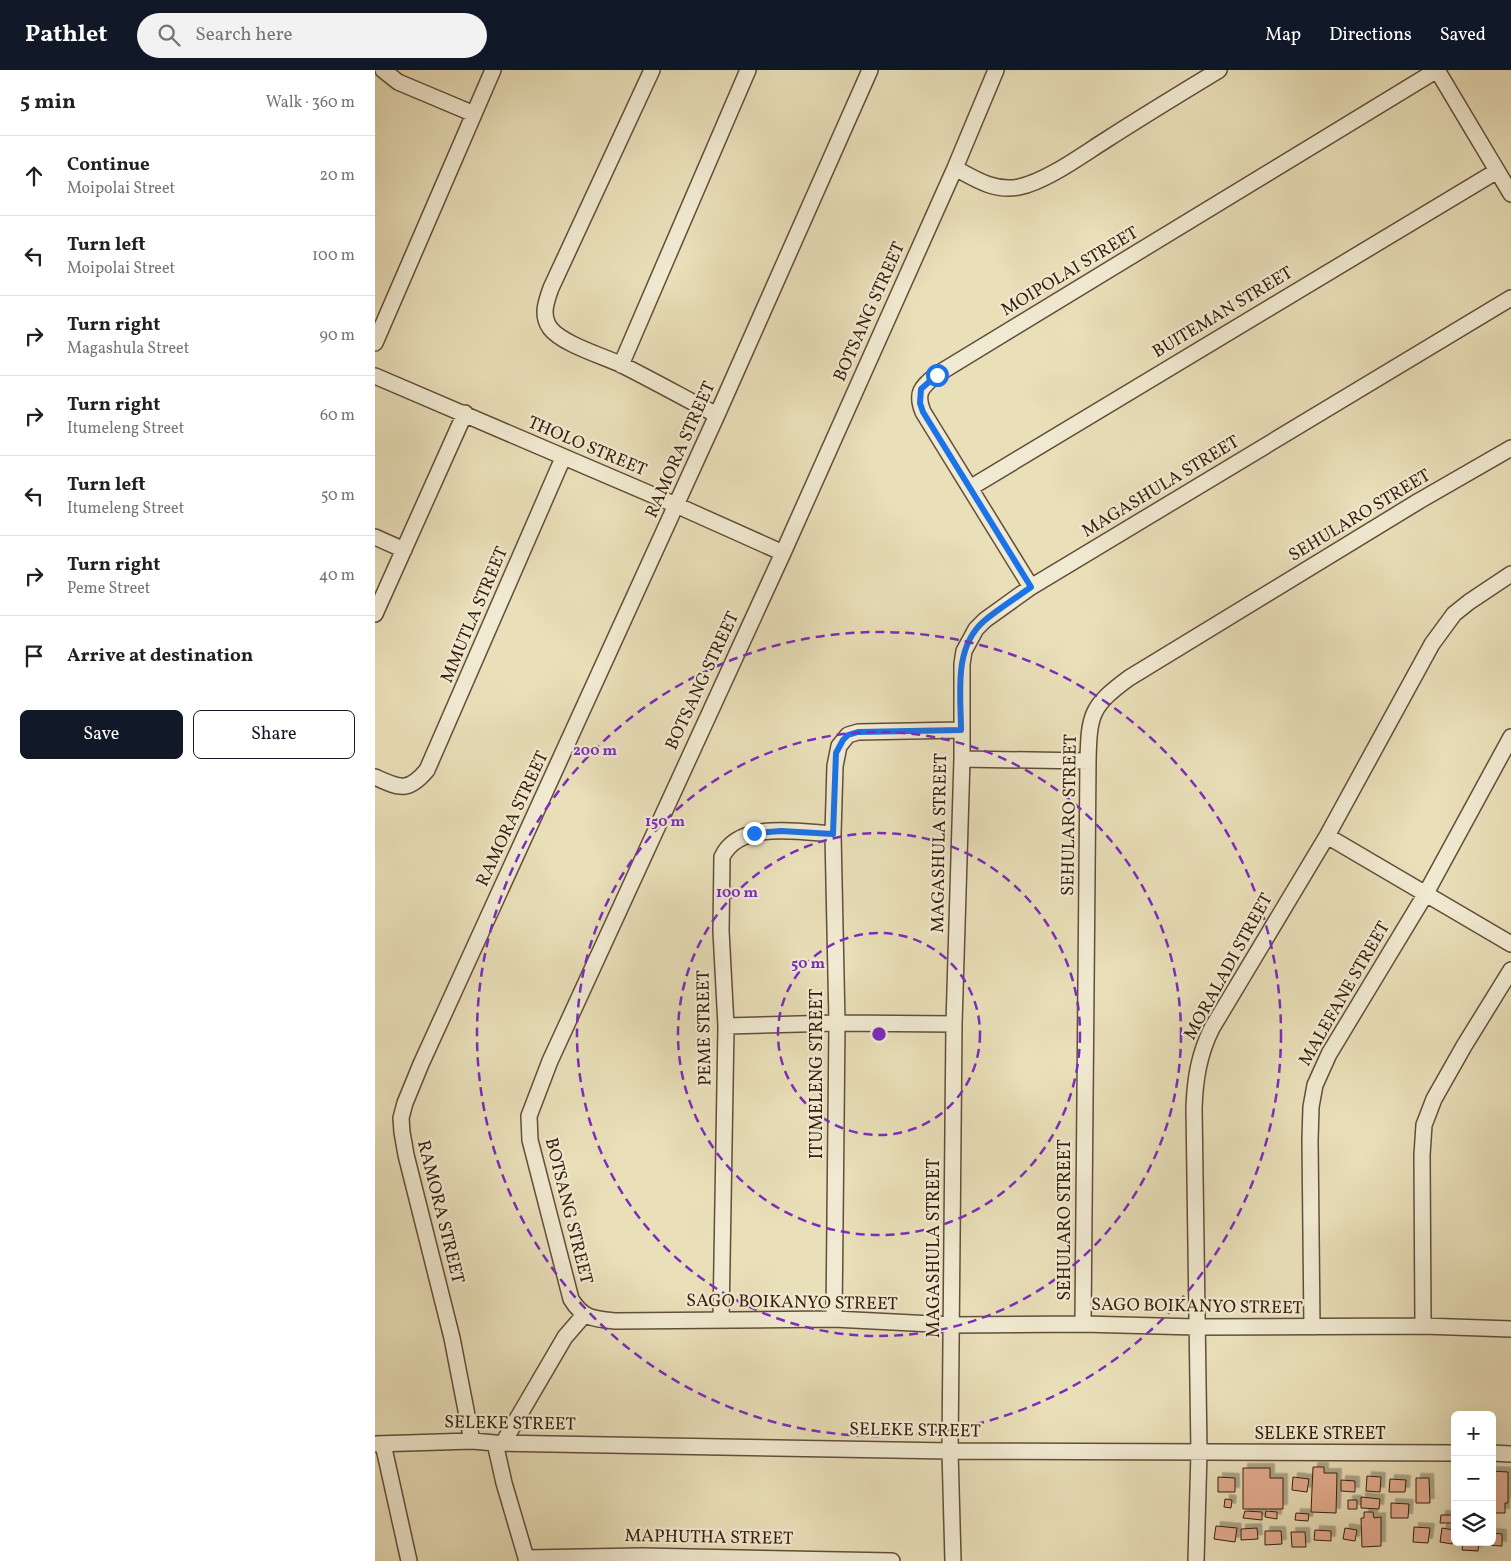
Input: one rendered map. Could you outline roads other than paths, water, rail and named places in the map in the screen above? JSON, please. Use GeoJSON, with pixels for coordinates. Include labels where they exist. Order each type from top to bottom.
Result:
{"type":"FeatureCollection","features":[{"type":"Feature","properties":{"kind":"street"},"geometry":{"type":"LineString","coordinates":[[383,70],[398,82],[474,114]]}},
{"type":"Feature","properties":{"kind":"street"},"geometry":{"type":"LineString","coordinates":[[375,343],[493,70]]}},
{"type":"Feature","properties":{"kind":"street"},"geometry":{"type":"LineString","coordinates":[[652,70],[551,288],[544,312],[549,327],[568,342],[621,365],[717,415]]}},
{"type":"Feature","properties":{"kind":"street"},"geometry":{"type":"LineString","coordinates":[[621,365],[747,70]]}},
{"type":"Feature","properties":{"kind":"street","name":"RAMORA STREET"},"geometry":{"type":"LineString","coordinates":[[472,1441],[452,1338],[406,1155],[401,1118],[405,1103],[421,1064],[677,505],[870,70]]}},
{"type":"Feature","properties":{"kind":"street","name":"BOTSANG STREET"},"geometry":{"type":"LineString","coordinates":[[584,1315],[577,1309],[571,1299],[566,1285],[529,1140],[529,1116],[551,1061],[783,553],[955,168],[996,70]]}},
{"type":"Feature","properties":{"kind":"street"},"geometry":{"type":"LineString","coordinates":[[955,168],[981,183],[1004,188],[1019,187],[1034,182],[1068,164],[1219,70]]}},
{"type":"Feature","properties":{"kind":"street"},"geometry":{"type":"LineString","coordinates":[[1437,70],[1511,194]]}},
{"type":"Feature","properties":{"kind":"street","name":"MOIPOLAI STREET"},"geometry":{"type":"LineString","coordinates":[[1031,587],[921,407],[919,394],[921,389],[928,381],[1437,70]]}},
{"type":"Feature","properties":{"kind":"street","name":"BUITEMAN STREET"},"geometry":{"type":"LineString","coordinates":[[969,488],[1497,171]]}},
{"type":"Feature","properties":{"kind":"street","name":"MAGASHULA STREET"},"geometry":{"type":"LineString","coordinates":[[953,1561],[950,1450],[954,1024],[962,759],[962,664],[964,651],[969,639],[985,620],[1031,587],[1511,298]]}},
{"type":"Feature","properties":{"kind":"street","name":"THOLO STREET"},"geometry":{"type":"LineString","coordinates":[[375,376],[563,458],[677,505],[783,553]]}},
{"type":"Feature","properties":{"kind":"street"},"geometry":{"type":"LineString","coordinates":[[375,614],[465,414]]}},
{"type":"Feature","properties":{"kind":"street","name":"SEHULARO STREET"},"geometry":{"type":"LineString","coordinates":[[1083,1324],[1088,761],[1091,723],[1094,711],[1107,694],[1129,678],[1511,448]]}},
{"type":"Feature","properties":{"kind":"street","name":"MMUTLA STREET"},"geometry":{"type":"LineString","coordinates":[[375,777],[395,786],[408,786],[415,784],[432,762],[563,458]]}},
{"type":"Feature","properties":{"kind":"street"},"geometry":{"type":"LineString","coordinates":[[375,537],[403,550]]}},
{"type":"Feature","properties":{"kind":"street","name":"MORALADI STREET"},"geometry":{"type":"LineString","coordinates":[[1196,1561],[1199,1452],[1194,1100],[1201,1054],[1211,1028],[1327,836],[1431,644],[1454,614],[1511,574]]}},
{"type":"Feature","properties":{"kind":"street","name":"ITUMELENG STREET"},"geometry":{"type":"LineString","coordinates":[[834,1319],[837,1023],[833,834],[836,753],[848,735],[870,731],[961,730]]}},
{"type":"Feature","properties":{"kind":"street","name":"MALEFANE STREET"},"geometry":{"type":"LineString","coordinates":[[1312,1327],[1310,1140],[1311,1107],[1315,1085],[1329,1054],[1425,894],[1511,737]]}},
{"type":"Feature","properties":{"kind":"street"},"geometry":{"type":"LineString","coordinates":[[962,759],[1088,761]]}},
{"type":"Feature","properties":{"kind":"street","name":"PEME STREET"},"geometry":{"type":"LineString","coordinates":[[721,1320],[726,1026],[721,902],[722,856],[725,849],[740,837],[754,833],[781,831],[833,834]]}},
{"type":"Feature","properties":{"kind":"street"},"geometry":{"type":"LineString","coordinates":[[1327,836],[1511,944]]}},
{"type":"Feature","properties":{"kind":"street"},"geometry":{"type":"LineString","coordinates":[[1423,1326],[1422,1155],[1424,1125],[1434,1099],[1511,970]]}},
{"type":"Feature","properties":{"kind":"street"},"geometry":{"type":"LineString","coordinates":[[726,1026],[837,1023],[954,1024]]}},
{"type":"Feature","properties":{"kind":"street"},"geometry":{"type":"LineString","coordinates":[[527,1560],[506,1490],[499,1443],[565,1337],[584,1315]]}},
{"type":"Feature","properties":{"kind":"street","name":"SAGO BOIKANYO STREET"},"geometry":{"type":"LineString","coordinates":[[584,1315],[601,1320],[616,1321],[834,1319],[952,1325],[1423,1326],[1511,1329]]}},
{"type":"Feature","properties":{"kind":"street","name":"SELEKE STREET"},"geometry":{"type":"LineString","coordinates":[[379,1444],[472,1441],[950,1450],[1451,1453]]}},
{"type":"Feature","properties":{"kind":"street"},"geometry":{"type":"LineString","coordinates":[[379,1444],[409,1561]]}},
{"type":"Feature","properties":{"kind":"street"},"geometry":{"type":"LineString","coordinates":[[1496,1453],[1511,1454]]}},
{"type":"Feature","properties":{"kind":"street","name":"MAPHUTHA STREET"},"geometry":{"type":"LineString","coordinates":[[527,1560],[642,1558],[891,1561]]}}]}
